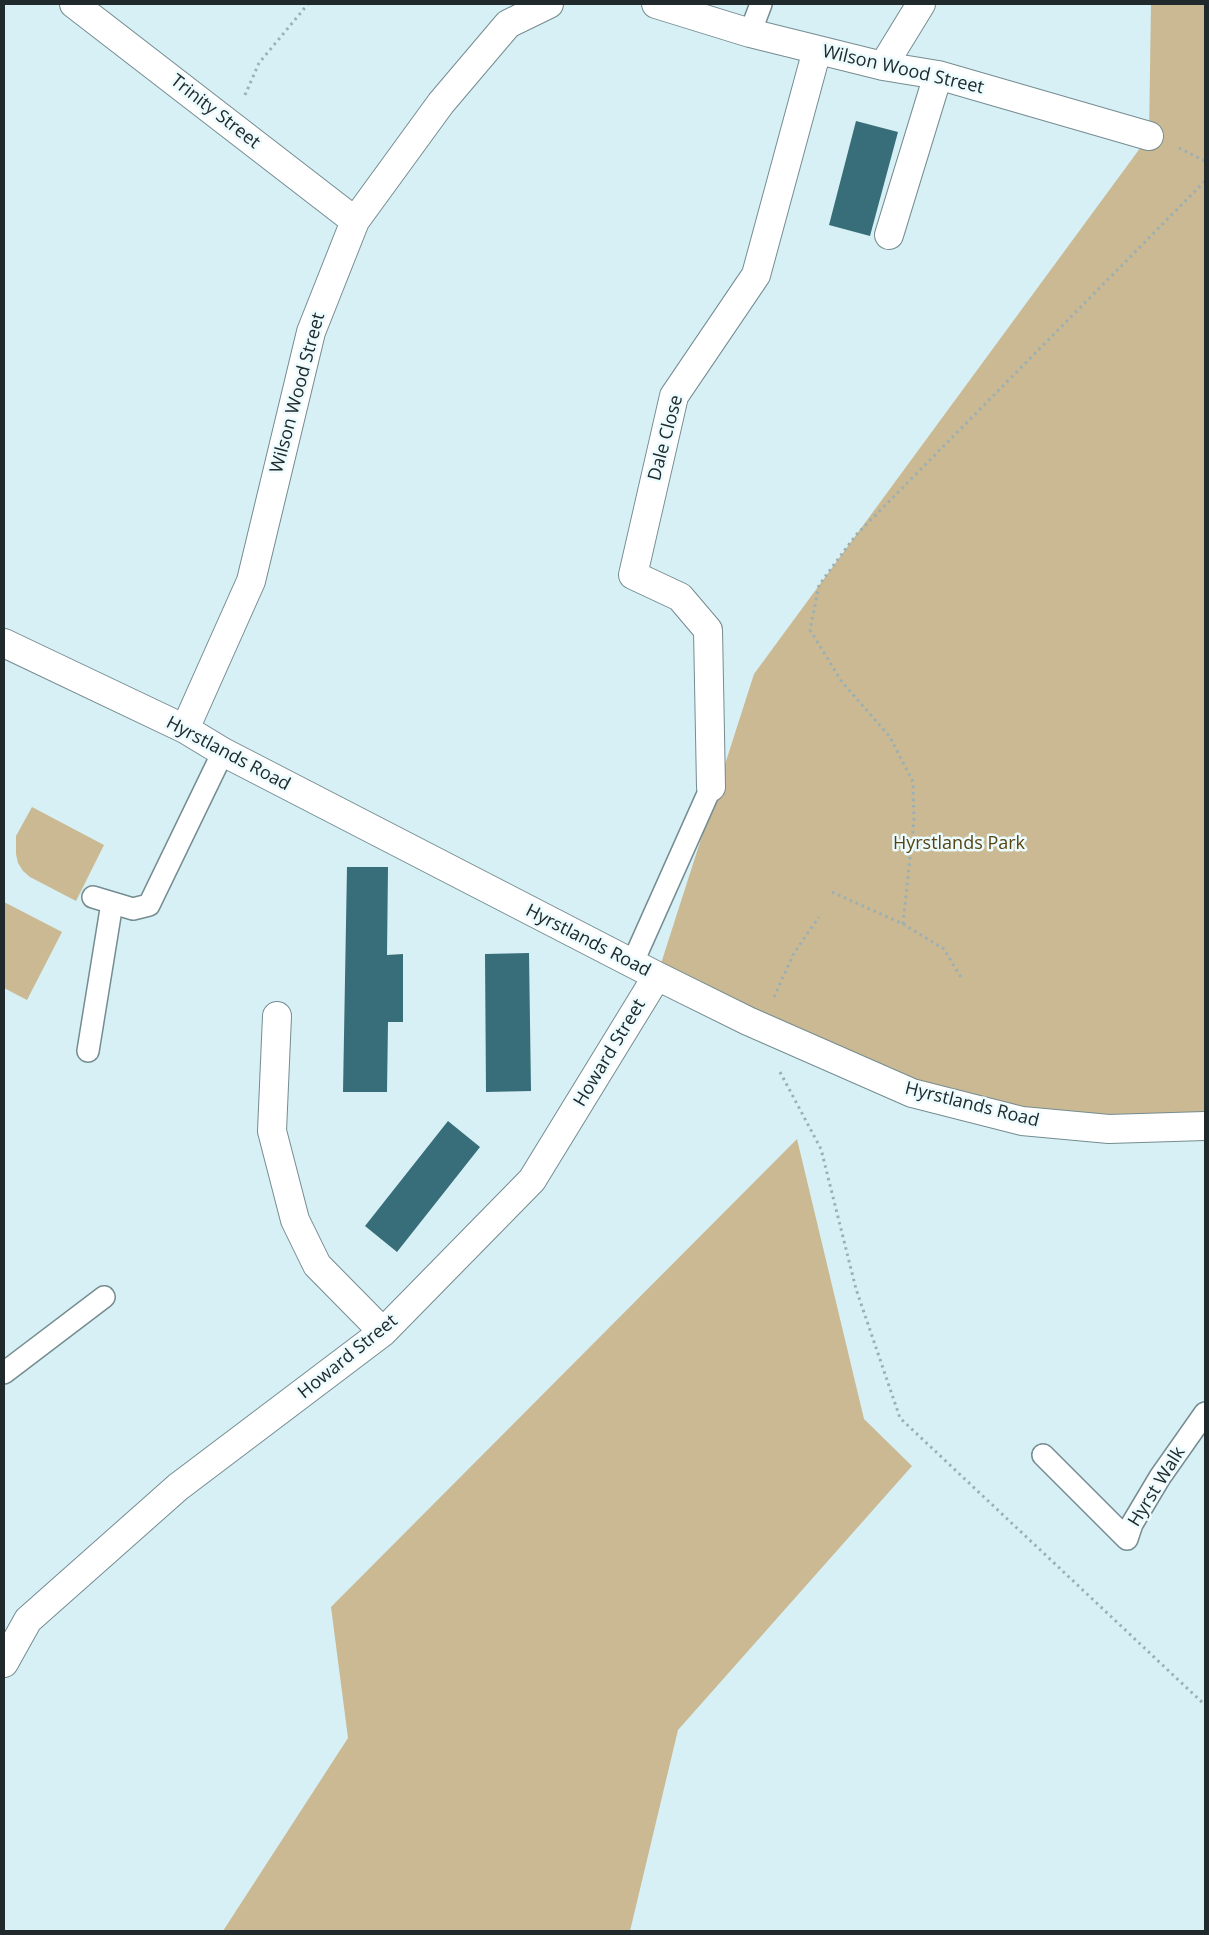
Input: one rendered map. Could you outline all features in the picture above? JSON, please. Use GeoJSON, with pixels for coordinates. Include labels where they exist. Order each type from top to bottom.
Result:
{"type":"FeatureCollection","features":[{"type":"Feature","properties":{"kind":"street","name":"Trinity Street"},"geometry":{"type":"LineString","coordinates":[[74,4],[355,222]]}},
{"type":"Feature","properties":{"kind":"street","name":"Wilson Wood Street"},"geometry":{"type":"LineString","coordinates":[[186,729],[251,581],[311,332],[355,222],[441,103],[508,24],[549,4]]}},
{"type":"Feature","properties":{"kind":"street","name":"Wilson Wood Street"},"geometry":{"type":"LineString","coordinates":[[656,4],[750,33],[817,50],[883,66],[938,75],[1149,136]]}},
{"type":"Feature","properties":{"kind":"street"},"geometry":{"type":"LineString","coordinates":[[883,66],[921,4]]}},
{"type":"Feature","properties":{"kind":"street","name":"Dale Close"},"geometry":{"type":"LineString","coordinates":[[711,787],[708,630],[680,597],[633,575],[674,396],[756,275],[817,50]]}},
{"type":"Feature","properties":{"kind":"street"},"geometry":{"type":"LineString","coordinates":[[889,235],[938,75]]}},
{"type":"Feature","properties":{"kind":"street","name":"Hyrstlands Road"},"geometry":{"type":"LineString","coordinates":[[4,643],[186,729],[223,752],[632,964],[761,1026],[912,1093],[1022,1121],[1109,1129],[1205,1126]]}},
{"type":"Feature","properties":{"kind":"street","name":"Howard Street"},"geometry":{"type":"LineString","coordinates":[[4,1663],[28,1620],[178,1487],[383,1332],[532,1180],[657,976]]}},
{"type":"Feature","properties":{"kind":"street"},"geometry":{"type":"LineString","coordinates":[[277,1016],[272,1131],[296,1220],[317,1265],[383,1332]]}},
{"type":"Feature","properties":{"kind":"lane"},"geometry":{"type":"LineString","coordinates":[[750,33],[761,4]]}},
{"type":"Feature","properties":{"kind":"lane"},"geometry":{"type":"LineString","coordinates":[[88,1051],[102,900],[133,909],[149,905],[223,752]]}},
{"type":"Feature","properties":{"kind":"lane"},"geometry":{"type":"LineString","coordinates":[[632,964],[711,787]]}},
{"type":"Feature","properties":{"kind":"lane"},"geometry":{"type":"LineString","coordinates":[[4,1373],[104,1297]]}},
{"type":"Feature","properties":{"kind":"lane","name":"Hyrst Walk"},"geometry":{"type":"LineString","coordinates":[[1043,1455],[1127,1539],[1132,1524],[1160,1477],[1205,1413]]}},
{"type":"Feature","properties":{"kind":"path"},"geometry":{"type":"LineString","coordinates":[[232,126],[259,64],[308,4]]}},
{"type":"Feature","properties":{"kind":"path"},"geometry":{"type":"LineString","coordinates":[[903,924],[914,820],[913,782],[890,737],[842,682],[810,630],[819,585],[856,535],[1205,181]]}},
{"type":"Feature","properties":{"kind":"path"},"geometry":{"type":"LineString","coordinates":[[832,892],[903,924],[944,949],[962,979]]}},
{"type":"Feature","properties":{"kind":"path"},"geometry":{"type":"LineString","coordinates":[[761,1026],[794,953],[819,917]]}},
{"type":"Feature","properties":{"kind":"path"},"geometry":{"type":"LineString","coordinates":[[777,1066],[821,1149],[856,1289],[900,1418],[1205,1705]]}},
{"type":"Feature","properties":{"kind":"green space","name":"Hyrstlands Park"},"geometry":{"type":"Polygon","coordinates":[[[1151,4],[1205,4],[1205,1126],[1109,1129],[912,1093],[657,976],[754,674],[1149,136],[1151,4]]]}},
{"type":"Feature","properties":{"kind":"green space"},"geometry":{"type":"Polygon","coordinates":[[[32,807],[104,845],[76,901],[30,877],[18,863],[16,836],[32,807]]]}},
{"type":"Feature","properties":{"kind":"green space"},"geometry":{"type":"Polygon","coordinates":[[[4,902],[62,932],[27,1000],[4,988],[4,902]]]}},
{"type":"Feature","properties":{"kind":"green space"},"geometry":{"type":"Polygon","coordinates":[[[797,1139],[864,1419],[912,1466],[678,1730],[630,1931],[223,1931],[348,1738],[331,1607],[797,1139]]]}},
{"type":"Feature","properties":{"kind":"building"},"geometry":{"type":"Polygon","coordinates":[[[856,121],[898,132],[870,236],[829,225],[856,121]]]}},
{"type":"Feature","properties":{"kind":"building"},"geometry":{"type":"Polygon","coordinates":[[[347,867],[388,867],[387,955],[403,954],[403,1022],[388,1022],[387,1092],[343,1092],[347,867]]]}},
{"type":"Feature","properties":{"kind":"building"},"geometry":{"type":"Polygon","coordinates":[[[529,953],[531,1091],[486,1092],[485,954],[529,953]]]}},
{"type":"Feature","properties":{"kind":"building"},"geometry":{"type":"Polygon","coordinates":[[[448,1121],[480,1147],[397,1252],[365,1226],[448,1121]]]}}]}
